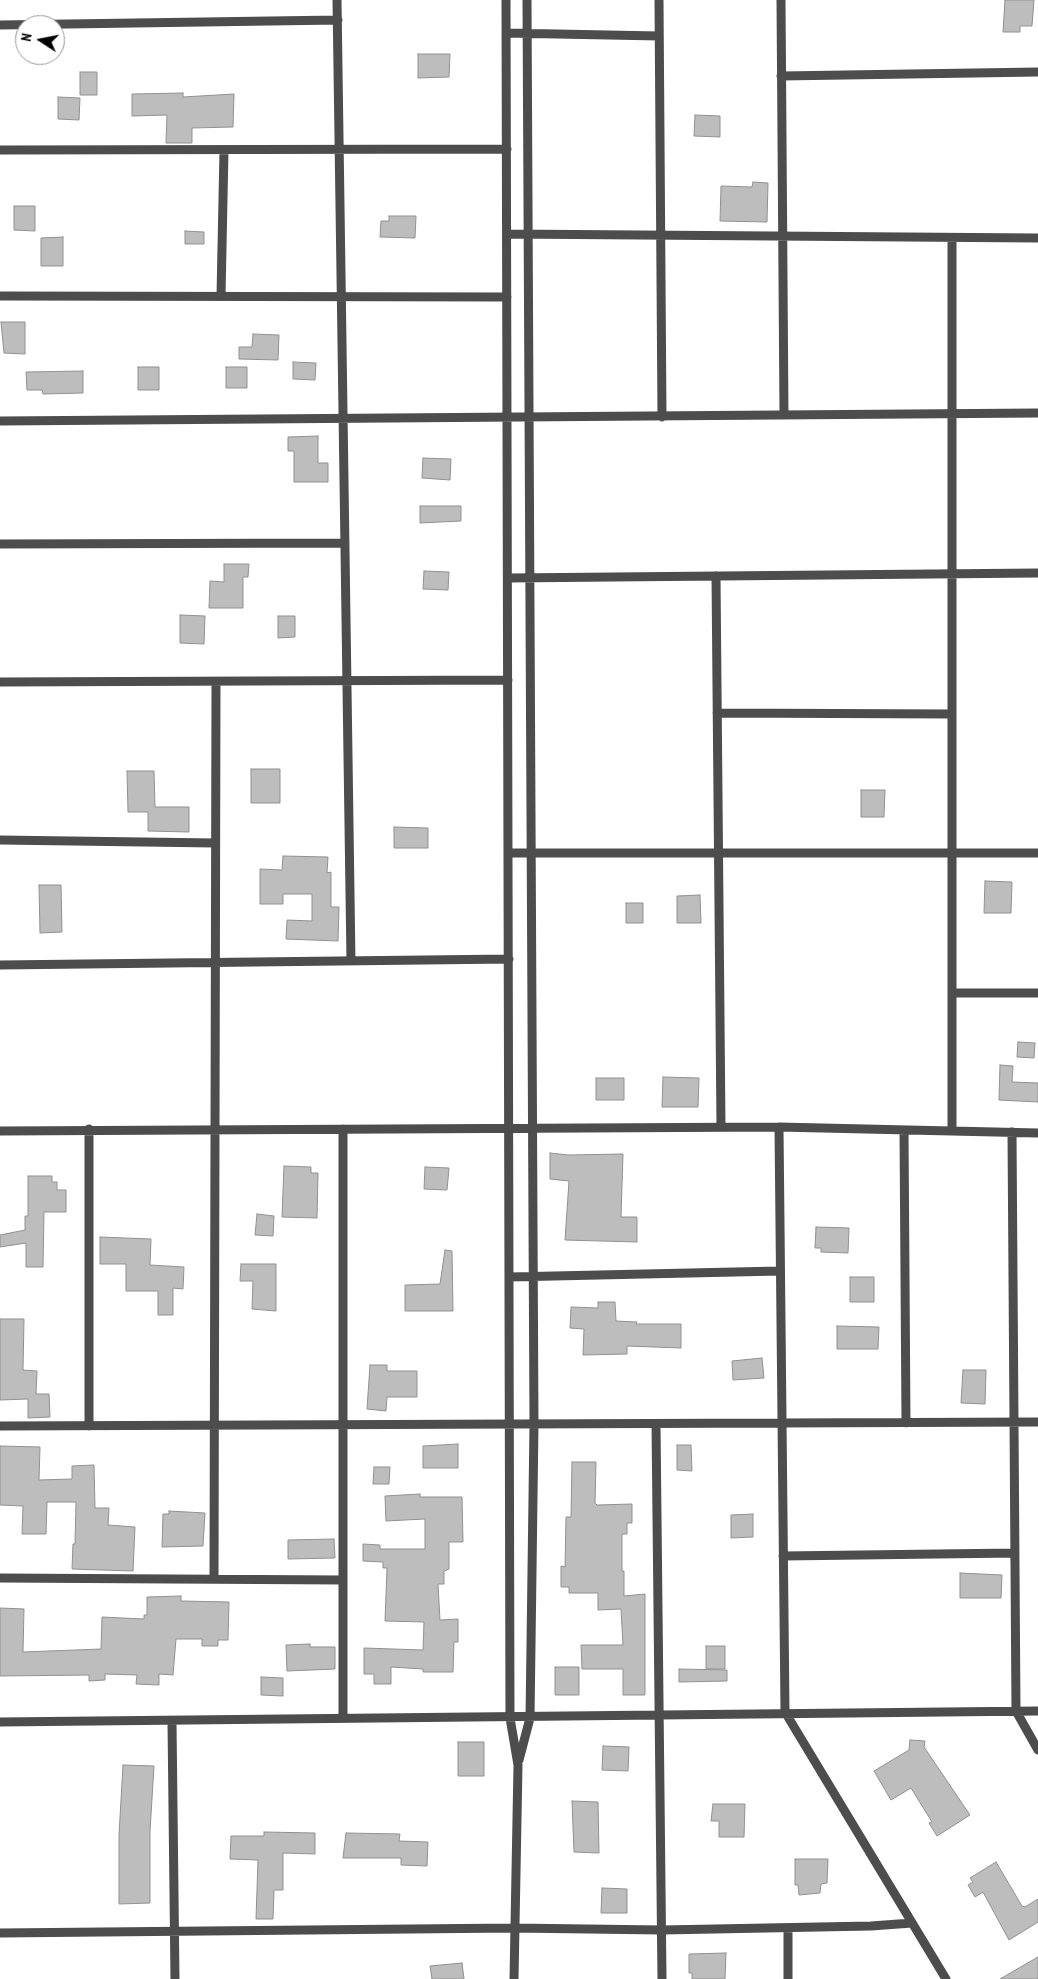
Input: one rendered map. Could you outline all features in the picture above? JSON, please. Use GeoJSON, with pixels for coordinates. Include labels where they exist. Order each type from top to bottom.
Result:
{"type":"FeatureCollection","features":[{"type":"Feature","properties":{"kind":"street"},"geometry":{"type":"LineString","coordinates":[[337,0],[351,961]]}},
{"type":"Feature","properties":{"kind":"street"},"geometry":{"type":"LineString","coordinates":[[506,0],[510,1718],[518,1765],[514,1979]]}},
{"type":"Feature","properties":{"kind":"street"},"geometry":{"type":"LineString","coordinates":[[518,1765],[530,1718],[534,1424],[527,0]]}},
{"type":"Feature","properties":{"kind":"street"},"geometry":{"type":"LineString","coordinates":[[658,0],[662,417]]}},
{"type":"Feature","properties":{"kind":"street"},"geometry":{"type":"LineString","coordinates":[[781,0],[784,415]]}},
{"type":"Feature","properties":{"kind":"street"},"geometry":{"type":"LineString","coordinates":[[0,25],[338,20]]}},
{"type":"Feature","properties":{"kind":"street"},"geometry":{"type":"LineString","coordinates":[[506,34],[659,36]]}},
{"type":"Feature","properties":{"kind":"street"},"geometry":{"type":"LineString","coordinates":[[781,76],[1038,72]]}},
{"type":"Feature","properties":{"kind":"street"},"geometry":{"type":"LineString","coordinates":[[0,150],[506,149]]}},
{"type":"Feature","properties":{"kind":"street"},"geometry":{"type":"LineString","coordinates":[[221,296],[224,150]]}},
{"type":"Feature","properties":{"kind":"street"},"geometry":{"type":"LineString","coordinates":[[507,234],[1038,238]]}},
{"type":"Feature","properties":{"kind":"street"},"geometry":{"type":"LineString","coordinates":[[952,238],[952,1131]]}},
{"type":"Feature","properties":{"kind":"street"},"geometry":{"type":"LineString","coordinates":[[0,296],[507,297]]}},
{"type":"Feature","properties":{"kind":"street"},"geometry":{"type":"LineString","coordinates":[[0,421],[1038,413]]}},
{"type":"Feature","properties":{"kind":"street"},"geometry":{"type":"LineString","coordinates":[[0,544],[345,543]]}},
{"type":"Feature","properties":{"kind":"street"},"geometry":{"type":"LineString","coordinates":[[508,578],[1038,573]]}},
{"type":"Feature","properties":{"kind":"street"},"geometry":{"type":"LineString","coordinates":[[716,576],[721,1127]]}},
{"type":"Feature","properties":{"kind":"street"},"geometry":{"type":"LineString","coordinates":[[0,682],[508,680]]}},
{"type":"Feature","properties":{"kind":"street"},"geometry":{"type":"LineString","coordinates":[[214,1579],[216,682]]}},
{"type":"Feature","properties":{"kind":"street"},"geometry":{"type":"LineString","coordinates":[[717,713],[952,714]]}},
{"type":"Feature","properties":{"kind":"street"},"geometry":{"type":"LineString","coordinates":[[0,840],[215,843]]}},
{"type":"Feature","properties":{"kind":"street"},"geometry":{"type":"LineString","coordinates":[[508,853],[1038,853]]}},
{"type":"Feature","properties":{"kind":"street"},"geometry":{"type":"LineString","coordinates":[[0,965],[215,964],[508,959]]}},
{"type":"Feature","properties":{"kind":"street"},"geometry":{"type":"LineString","coordinates":[[952,993],[1038,992]]}},
{"type":"Feature","properties":{"kind":"street"},"geometry":{"type":"LineString","coordinates":[[779,1127],[785,1712],[946,1979]]}},
{"type":"Feature","properties":{"kind":"street"},"geometry":{"type":"LineString","coordinates":[[0,1131],[89,1129],[343,1130],[779,1127],[1038,1133]]}},
{"type":"Feature","properties":{"kind":"street"},"geometry":{"type":"LineString","coordinates":[[89,1129],[89,1426]]}},
{"type":"Feature","properties":{"kind":"street"},"geometry":{"type":"LineString","coordinates":[[343,1130],[343,1718]]}},
{"type":"Feature","properties":{"kind":"street"},"geometry":{"type":"LineString","coordinates":[[904,1130],[906,1423]]}},
{"type":"Feature","properties":{"kind":"street"},"geometry":{"type":"LineString","coordinates":[[1012,1132],[1016,1711],[1038,1750]]}},
{"type":"Feature","properties":{"kind":"street"},"geometry":{"type":"LineString","coordinates":[[509,1278],[780,1271]]}},
{"type":"Feature","properties":{"kind":"street"},"geometry":{"type":"LineString","coordinates":[[0,1426],[1038,1422]]}},
{"type":"Feature","properties":{"kind":"street"},"geometry":{"type":"LineString","coordinates":[[656,1424],[662,1979]]}},
{"type":"Feature","properties":{"kind":"street"},"geometry":{"type":"LineString","coordinates":[[783,1556],[1015,1553]]}},
{"type":"Feature","properties":{"kind":"street"},"geometry":{"type":"LineString","coordinates":[[0,1578],[343,1580]]}},
{"type":"Feature","properties":{"kind":"street"},"geometry":{"type":"LineString","coordinates":[[0,1722],[172,1722],[343,1718],[530,1718],[785,1712],[1038,1711]]}},
{"type":"Feature","properties":{"kind":"street"},"geometry":{"type":"LineString","coordinates":[[172,1722],[175,1979]]}},
{"type":"Feature","properties":{"kind":"street"},"geometry":{"type":"LineString","coordinates":[[0,1933],[514,1928],[662,1930],[871,1926],[912,1923]]}},
{"type":"Feature","properties":{"kind":"street"},"geometry":{"type":"LineString","coordinates":[[788,1928],[788,1979]]}},
{"type":"Feature","properties":{"kind":"building"},"geometry":{"type":"Polygon","coordinates":[[[1005,0],[1034,0],[1032,26],[1020,26],[1020,32],[1003,32],[1005,0]]]}},
{"type":"Feature","properties":{"kind":"building"},"geometry":{"type":"Polygon","coordinates":[[[418,54],[450,54],[449,77],[418,78],[418,54]]]}},
{"type":"Feature","properties":{"kind":"building"},"geometry":{"type":"Polygon","coordinates":[[[80,72],[97,72],[97,95],[80,95],[80,72]]]}},
{"type":"Feature","properties":{"kind":"building"},"geometry":{"type":"Polygon","coordinates":[[[183,93],[183,97],[234,94],[233,127],[192,128],[192,143],[166,143],[167,115],[132,116],[132,94],[183,93]]]}},
{"type":"Feature","properties":{"kind":"building"},"geometry":{"type":"Polygon","coordinates":[[[58,97],[80,98],[79,120],[58,119],[58,97]]]}},
{"type":"Feature","properties":{"kind":"building"},"geometry":{"type":"Polygon","coordinates":[[[695,115],[720,116],[720,137],[694,136],[695,115]]]}},
{"type":"Feature","properties":{"kind":"building"},"geometry":{"type":"Polygon","coordinates":[[[753,182],[768,183],[767,222],[720,221],[721,186],[752,187],[753,182]]]}},
{"type":"Feature","properties":{"kind":"building"},"geometry":{"type":"Polygon","coordinates":[[[14,206],[35,206],[35,231],[14,230],[14,206]]]}},
{"type":"Feature","properties":{"kind":"building"},"geometry":{"type":"Polygon","coordinates":[[[389,216],[416,216],[415,238],[380,237],[381,221],[389,221],[389,216]]]}},
{"type":"Feature","properties":{"kind":"building"},"geometry":{"type":"Polygon","coordinates":[[[185,231],[204,232],[204,244],[185,244],[185,231]]]}},
{"type":"Feature","properties":{"kind":"building"},"geometry":{"type":"Polygon","coordinates":[[[63,237],[63,266],[41,266],[41,238],[63,237]]]}},
{"type":"Feature","properties":{"kind":"building"},"geometry":{"type":"Polygon","coordinates":[[[1,322],[25,322],[25,354],[4,353],[1,322]]]}},
{"type":"Feature","properties":{"kind":"building"},"geometry":{"type":"Polygon","coordinates":[[[253,334],[279,335],[278,360],[239,359],[239,347],[252,347],[253,334]]]}},
{"type":"Feature","properties":{"kind":"building"},"geometry":{"type":"Polygon","coordinates":[[[293,362],[316,363],[315,380],[293,379],[293,362]]]}},
{"type":"Feature","properties":{"kind":"building"},"geometry":{"type":"Polygon","coordinates":[[[138,367],[159,367],[159,390],[138,390],[138,367]]]}},
{"type":"Feature","properties":{"kind":"building"},"geometry":{"type":"Polygon","coordinates":[[[226,367],[247,367],[247,388],[226,388],[226,367]]]}},
{"type":"Feature","properties":{"kind":"building"},"geometry":{"type":"Polygon","coordinates":[[[83,371],[83,393],[43,394],[42,390],[27,390],[26,372],[83,371]]]}},
{"type":"Feature","properties":{"kind":"building"},"geometry":{"type":"Polygon","coordinates":[[[318,436],[318,463],[328,463],[328,482],[294,482],[294,451],[288,451],[288,437],[318,436]]]}},
{"type":"Feature","properties":{"kind":"building"},"geometry":{"type":"Polygon","coordinates":[[[423,458],[451,459],[450,480],[422,478],[423,458]]]}},
{"type":"Feature","properties":{"kind":"building"},"geometry":{"type":"Polygon","coordinates":[[[420,506],[461,506],[461,521],[420,523],[420,506]]]}},
{"type":"Feature","properties":{"kind":"building"},"geometry":{"type":"Polygon","coordinates":[[[224,564],[249,564],[248,577],[243,577],[243,608],[209,608],[210,581],[224,582],[224,564]]]}},
{"type":"Feature","properties":{"kind":"building"},"geometry":{"type":"Polygon","coordinates":[[[424,571],[449,572],[448,590],[423,589],[424,571]]]}},
{"type":"Feature","properties":{"kind":"building"},"geometry":{"type":"Polygon","coordinates":[[[180,615],[205,616],[204,644],[180,643],[180,615]]]}},
{"type":"Feature","properties":{"kind":"building"},"geometry":{"type":"Polygon","coordinates":[[[278,616],[295,616],[295,637],[278,638],[278,616]]]}},
{"type":"Feature","properties":{"kind":"building"},"geometry":{"type":"Polygon","coordinates":[[[251,769],[280,769],[280,803],[251,803],[251,769]]]}},
{"type":"Feature","properties":{"kind":"building"},"geometry":{"type":"Polygon","coordinates":[[[127,771],[154,771],[155,807],[189,807],[189,832],[148,831],[148,812],[128,812],[127,771]]]}},
{"type":"Feature","properties":{"kind":"building"},"geometry":{"type":"Polygon","coordinates":[[[861,790],[885,790],[884,817],[861,817],[861,790]]]}},
{"type":"Feature","properties":{"kind":"building"},"geometry":{"type":"Polygon","coordinates":[[[394,827],[428,828],[428,848],[394,848],[394,827]]]}},
{"type":"Feature","properties":{"kind":"building"},"geometry":{"type":"Polygon","coordinates":[[[283,856],[328,857],[327,873],[331,872],[331,907],[339,907],[338,941],[286,939],[287,920],[312,921],[312,894],[283,894],[283,904],[260,904],[260,869],[282,870],[283,856]]]}},
{"type":"Feature","properties":{"kind":"building"},"geometry":{"type":"Polygon","coordinates":[[[985,881],[1012,882],[1011,913],[984,913],[985,881]]]}},
{"type":"Feature","properties":{"kind":"building"},"geometry":{"type":"Polygon","coordinates":[[[39,885],[61,885],[62,932],[40,933],[39,885]]]}},
{"type":"Feature","properties":{"kind":"building"},"geometry":{"type":"Polygon","coordinates":[[[700,895],[701,923],[677,923],[677,896],[700,895]]]}},
{"type":"Feature","properties":{"kind":"building"},"geometry":{"type":"Polygon","coordinates":[[[626,903],[643,903],[643,923],[626,923],[626,903]]]}},
{"type":"Feature","properties":{"kind":"building"},"geometry":{"type":"Polygon","coordinates":[[[1018,1042],[1035,1043],[1034,1058],[1017,1057],[1018,1042]]]}},
{"type":"Feature","properties":{"kind":"building"},"geometry":{"type":"Polygon","coordinates":[[[1000,1065],[1013,1066],[1012,1082],[1038,1083],[1038,1102],[999,1100],[1000,1065]]]}},
{"type":"Feature","properties":{"kind":"building"},"geometry":{"type":"Polygon","coordinates":[[[663,1077],[699,1078],[698,1107],[662,1107],[663,1077]]]}},
{"type":"Feature","properties":{"kind":"building"},"geometry":{"type":"Polygon","coordinates":[[[596,1078],[624,1078],[624,1100],[596,1100],[596,1078]]]}},
{"type":"Feature","properties":{"kind":"building"},"geometry":{"type":"Polygon","coordinates":[[[550,1153],[568,1155],[623,1154],[621,1217],[637,1217],[637,1242],[565,1240],[569,1181],[550,1179],[550,1153]]]}},
{"type":"Feature","properties":{"kind":"building"},"geometry":{"type":"Polygon","coordinates":[[[284,1166],[311,1167],[311,1173],[318,1173],[317,1218],[282,1217],[284,1166]]]}},
{"type":"Feature","properties":{"kind":"building"},"geometry":{"type":"Polygon","coordinates":[[[425,1167],[449,1168],[447,1190],[424,1189],[425,1167]]]}},
{"type":"Feature","properties":{"kind":"building"},"geometry":{"type":"Polygon","coordinates":[[[28,1176],[52,1176],[52,1182],[57,1182],[57,1190],[66,1190],[66,1212],[44,1212],[43,1267],[26,1267],[26,1243],[0,1247],[0,1235],[25,1230],[25,1216],[28,1216],[28,1176]]]}},
{"type":"Feature","properties":{"kind":"building"},"geometry":{"type":"Polygon","coordinates":[[[257,1214],[274,1216],[273,1236],[255,1235],[257,1214]]]}},
{"type":"Feature","properties":{"kind":"building"},"geometry":{"type":"Polygon","coordinates":[[[816,1227],[849,1228],[848,1253],[821,1252],[821,1248],[815,1248],[816,1227]]]}},
{"type":"Feature","properties":{"kind":"building"},"geometry":{"type":"Polygon","coordinates":[[[100,1237],[151,1239],[150,1265],[184,1267],[183,1289],[173,1288],[173,1315],[158,1315],[158,1291],[126,1291],[126,1264],[100,1264],[100,1237]]]}},
{"type":"Feature","properties":{"kind":"building"},"geometry":{"type":"Polygon","coordinates":[[[445,1250],[452,1251],[453,1311],[405,1311],[405,1285],[440,1284],[445,1250]]]}},
{"type":"Feature","properties":{"kind":"building"},"geometry":{"type":"Polygon","coordinates":[[[241,1264],[276,1264],[276,1311],[252,1309],[253,1281],[240,1281],[241,1264]]]}},
{"type":"Feature","properties":{"kind":"building"},"geometry":{"type":"Polygon","coordinates":[[[850,1277],[874,1277],[874,1302],[850,1302],[850,1277]]]}},
{"type":"Feature","properties":{"kind":"building"},"geometry":{"type":"Polygon","coordinates":[[[598,1302],[615,1302],[616,1321],[637,1322],[636,1324],[681,1324],[681,1348],[627,1346],[627,1354],[583,1355],[584,1329],[570,1328],[571,1307],[598,1308],[598,1302]]]}},
{"type":"Feature","properties":{"kind":"building"},"geometry":{"type":"Polygon","coordinates":[[[0,1319],[24,1319],[23,1370],[37,1371],[36,1394],[49,1394],[50,1417],[28,1418],[28,1399],[0,1400],[0,1319]]]}},
{"type":"Feature","properties":{"kind":"building"},"geometry":{"type":"Polygon","coordinates":[[[837,1326],[879,1327],[878,1349],[837,1349],[837,1326]]]}},
{"type":"Feature","properties":{"kind":"building"},"geometry":{"type":"Polygon","coordinates":[[[762,1358],[764,1378],[733,1380],[732,1361],[762,1358]]]}},
{"type":"Feature","properties":{"kind":"building"},"geometry":{"type":"Polygon","coordinates":[[[370,1365],[387,1365],[387,1371],[417,1371],[417,1397],[387,1397],[386,1411],[367,1409],[370,1365]]]}},
{"type":"Feature","properties":{"kind":"building"},"geometry":{"type":"Polygon","coordinates":[[[963,1370],[986,1370],[985,1404],[961,1403],[963,1370]]]}},
{"type":"Feature","properties":{"kind":"building"},"geometry":{"type":"Polygon","coordinates":[[[458,1444],[458,1468],[423,1468],[423,1446],[458,1444]]]}},
{"type":"Feature","properties":{"kind":"building"},"geometry":{"type":"Polygon","coordinates":[[[677,1445],[691,1445],[692,1471],[677,1470],[677,1445]]]}},
{"type":"Feature","properties":{"kind":"building"},"geometry":{"type":"Polygon","coordinates":[[[0,1446],[40,1447],[39,1480],[72,1479],[72,1466],[94,1465],[95,1508],[109,1508],[108,1525],[135,1527],[133,1571],[72,1569],[73,1544],[75,1544],[76,1502],[47,1502],[46,1534],[22,1534],[23,1506],[0,1505],[0,1446]]]}},
{"type":"Feature","properties":{"kind":"building"},"geometry":{"type":"Polygon","coordinates":[[[572,1462],[596,1462],[595,1503],[597,1505],[632,1504],[632,1523],[627,1523],[627,1534],[622,1534],[622,1571],[624,1571],[624,1596],[645,1594],[645,1695],[623,1695],[623,1669],[582,1669],[581,1645],[623,1645],[621,1609],[598,1610],[598,1593],[569,1593],[569,1587],[561,1587],[561,1566],[565,1567],[566,1517],[571,1517],[572,1462]]]}},
{"type":"Feature","properties":{"kind":"building"},"geometry":{"type":"Polygon","coordinates":[[[374,1467],[390,1467],[389,1484],[373,1484],[374,1467]]]}},
{"type":"Feature","properties":{"kind":"building"},"geometry":{"type":"Polygon","coordinates":[[[420,1494],[420,1497],[462,1497],[463,1542],[449,1542],[449,1569],[444,1571],[444,1584],[438,1584],[440,1620],[458,1619],[458,1642],[454,1642],[453,1672],[423,1672],[423,1669],[391,1667],[391,1684],[374,1684],[374,1674],[364,1674],[364,1648],[423,1650],[424,1622],[385,1621],[387,1568],[383,1568],[383,1562],[363,1561],[363,1544],[380,1545],[380,1549],[425,1549],[425,1519],[386,1521],[385,1496],[420,1494]]]}},
{"type":"Feature","properties":{"kind":"building"},"geometry":{"type":"Polygon","coordinates":[[[169,1511],[205,1513],[203,1546],[162,1547],[163,1514],[169,1514],[169,1511]]]}},
{"type":"Feature","properties":{"kind":"building"},"geometry":{"type":"Polygon","coordinates":[[[753,1514],[753,1537],[731,1538],[731,1515],[753,1514]]]}},
{"type":"Feature","properties":{"kind":"building"},"geometry":{"type":"Polygon","coordinates":[[[334,1539],[335,1558],[288,1559],[288,1540],[334,1539]]]}},
{"type":"Feature","properties":{"kind":"building"},"geometry":{"type":"Polygon","coordinates":[[[960,1573],[1002,1575],[1001,1598],[960,1598],[960,1573]]]}},
{"type":"Feature","properties":{"kind":"building"},"geometry":{"type":"Polygon","coordinates":[[[181,1596],[181,1601],[229,1602],[228,1640],[218,1640],[218,1646],[202,1646],[202,1639],[176,1639],[173,1675],[159,1674],[159,1685],[136,1684],[137,1675],[105,1674],[105,1680],[89,1681],[89,1675],[0,1676],[0,1608],[24,1609],[23,1652],[101,1649],[102,1617],[144,1619],[144,1615],[147,1615],[147,1597],[181,1596]]]}},
{"type":"Feature","properties":{"kind":"building"},"geometry":{"type":"Polygon","coordinates":[[[310,1644],[310,1647],[335,1647],[335,1669],[287,1671],[286,1645],[310,1644]]]}},
{"type":"Feature","properties":{"kind":"building"},"geometry":{"type":"Polygon","coordinates":[[[706,1646],[725,1646],[725,1669],[706,1669],[706,1646]]]}},
{"type":"Feature","properties":{"kind":"building"},"geometry":{"type":"Polygon","coordinates":[[[555,1667],[579,1667],[579,1695],[555,1695],[555,1667]]]}},
{"type":"Feature","properties":{"kind":"building"},"geometry":{"type":"Polygon","coordinates":[[[679,1669],[727,1670],[727,1681],[679,1682],[679,1669]]]}},
{"type":"Feature","properties":{"kind":"building"},"geometry":{"type":"Polygon","coordinates":[[[261,1677],[283,1678],[283,1696],[261,1695],[261,1677]]]}},
{"type":"Feature","properties":{"kind":"building"},"geometry":{"type":"Polygon","coordinates":[[[910,1740],[925,1741],[924,1747],[970,1815],[937,1836],[929,1823],[932,1822],[911,1788],[891,1800],[874,1771],[909,1750],[910,1740]]]}},
{"type":"Feature","properties":{"kind":"building"},"geometry":{"type":"Polygon","coordinates":[[[458,1742],[484,1742],[484,1776],[458,1776],[458,1742]]]}},
{"type":"Feature","properties":{"kind":"building"},"geometry":{"type":"Polygon","coordinates":[[[603,1746],[629,1747],[628,1771],[602,1770],[603,1746]]]}},
{"type":"Feature","properties":{"kind":"building"},"geometry":{"type":"Polygon","coordinates":[[[123,1765],[154,1766],[150,1831],[150,1903],[119,1904],[119,1835],[123,1765]]]}},
{"type":"Feature","properties":{"kind":"building"},"geometry":{"type":"Polygon","coordinates":[[[572,1801],[598,1802],[599,1853],[574,1852],[572,1801]]]}},
{"type":"Feature","properties":{"kind":"building"},"geometry":{"type":"Polygon","coordinates":[[[713,1804],[745,1804],[744,1837],[719,1837],[719,1821],[711,1821],[713,1804]]]}},
{"type":"Feature","properties":{"kind":"building"},"geometry":{"type":"Polygon","coordinates":[[[264,1832],[315,1833],[315,1854],[283,1853],[283,1890],[274,1890],[273,1919],[256,1919],[258,1860],[230,1859],[231,1836],[264,1836],[264,1832]]]}},
{"type":"Feature","properties":{"kind":"building"},"geometry":{"type":"Polygon","coordinates":[[[346,1833],[400,1834],[399,1841],[428,1842],[427,1866],[401,1865],[401,1858],[343,1858],[346,1833]]]}},
{"type":"Feature","properties":{"kind":"building"},"geometry":{"type":"Polygon","coordinates":[[[795,1859],[828,1859],[827,1883],[821,1884],[820,1893],[799,1895],[798,1885],[795,1885],[795,1859]]]}},
{"type":"Feature","properties":{"kind":"building"},"geometry":{"type":"Polygon","coordinates":[[[996,1862],[1022,1906],[1025,1907],[1038,1899],[1038,1922],[1009,1940],[983,1892],[975,1897],[968,1885],[973,1882],[970,1878],[996,1862]]]}},
{"type":"Feature","properties":{"kind":"building"},"geometry":{"type":"Polygon","coordinates":[[[602,1888],[627,1889],[627,1913],[601,1913],[602,1888]]]}},
{"type":"Feature","properties":{"kind":"building"},"geometry":{"type":"Polygon","coordinates":[[[726,1953],[725,1979],[692,1979],[692,1973],[689,1973],[689,1954],[726,1953]]]}},
{"type":"Feature","properties":{"kind":"building"},"geometry":{"type":"Polygon","coordinates":[[[1038,1957],[1038,1979],[1000,1979],[1038,1957]]]}},
{"type":"Feature","properties":{"kind":"building"},"geometry":{"type":"Polygon","coordinates":[[[462,1963],[464,1979],[432,1979],[430,1966],[462,1963]]]}}]}
